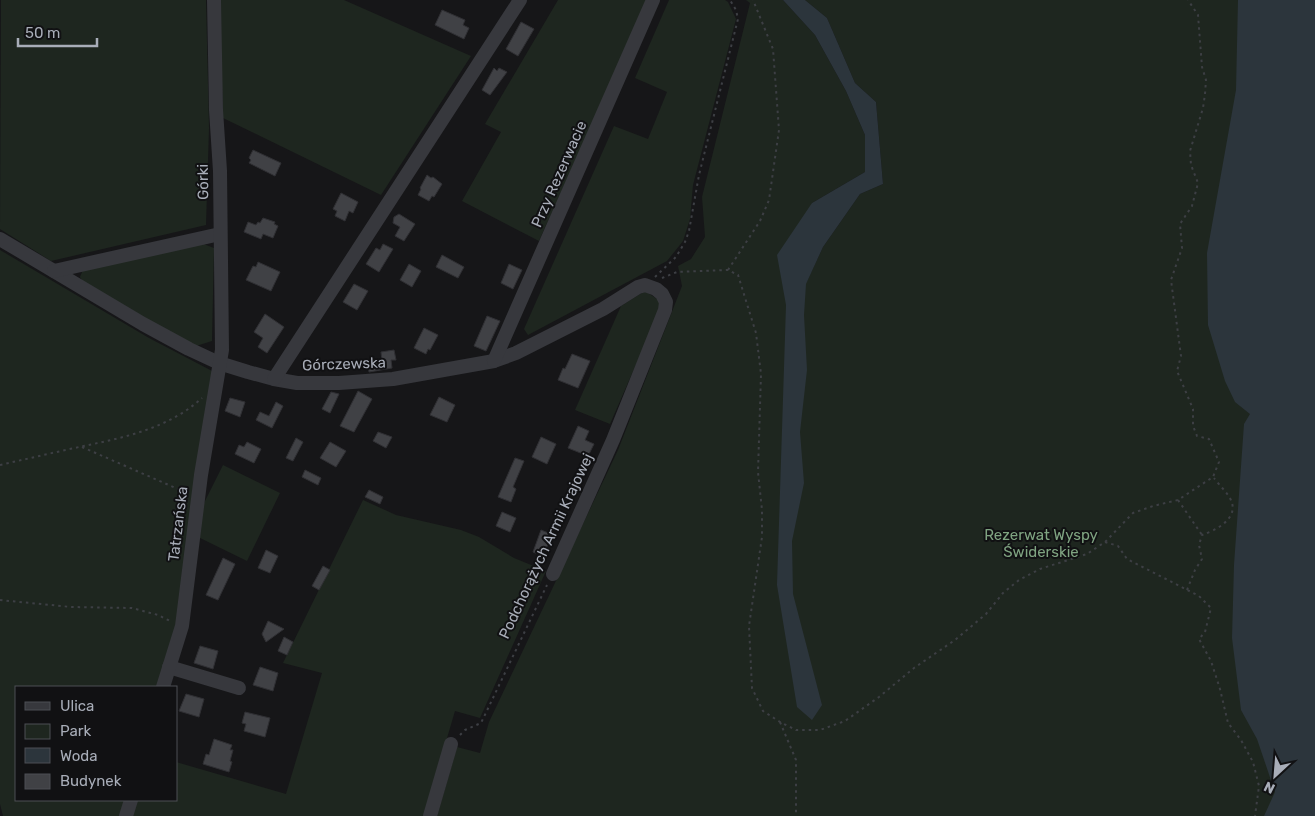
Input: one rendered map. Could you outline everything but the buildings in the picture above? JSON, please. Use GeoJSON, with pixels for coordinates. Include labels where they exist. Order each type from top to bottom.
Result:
{"type":"FeatureCollection","features":[{"type":"Feature","properties":{"kind":"street","name":"Górki"},"geometry":{"type":"LineString","coordinates":[[214,0],[222,350],[220,363]]}},
{"type":"Feature","properties":{"kind":"street"},"geometry":{"type":"LineString","coordinates":[[274,379],[520,0]]}},
{"type":"Feature","properties":{"kind":"street","name":"Przy Rezerwacie"},"geometry":{"type":"LineString","coordinates":[[494,361],[653,0]]}},
{"type":"Feature","properties":{"kind":"street"},"geometry":{"type":"LineString","coordinates":[[54,270],[220,234]]}},
{"type":"Feature","properties":{"kind":"street","name":"Górczewska"},"geometry":{"type":"LineString","coordinates":[[0,239],[143,324],[189,349],[220,363],[274,379],[313,384],[394,379],[494,361],[516,353],[603,309],[638,287],[645,285]]}},
{"type":"Feature","properties":{"kind":"street","name":"Podchorążych Armii Krajowej"},"geometry":{"type":"LineString","coordinates":[[552,574],[613,440],[665,310],[666,302],[662,294],[656,289],[645,285]]}},
{"type":"Feature","properties":{"kind":"street","name":"Tatrzańska"},"geometry":{"type":"LineString","coordinates":[[163,686],[182,626],[198,498],[220,363]]}},
{"type":"Feature","properties":{"kind":"street"},"geometry":{"type":"LineString","coordinates":[[169,667],[239,688]]}},
{"type":"Feature","properties":{"kind":"street"},"geometry":{"type":"LineString","coordinates":[[430,816],[451,744]]}},
{"type":"Feature","properties":{"kind":"street"},"geometry":{"type":"LineString","coordinates":[[126,816],[131,801]]}},
{"type":"Feature","properties":{"kind":"path"},"geometry":{"type":"LineString","coordinates":[[645,285],[676,257],[689,231],[699,175],[738,19],[736,10],[730,0]]}},
{"type":"Feature","properties":{"kind":"path"},"geometry":{"type":"LineString","coordinates":[[728,270],[760,221],[769,200],[779,130],[773,48],[752,0]]}},
{"type":"Feature","properties":{"kind":"path"},"geometry":{"type":"LineString","coordinates":[[645,285],[677,272],[728,270],[738,275],[756,332],[762,374],[758,472],[762,510],[762,537],[749,626],[752,688],[763,711],[796,730],[820,730],[844,721],[880,697],[914,668],[960,636],[986,614],[1003,593],[1019,580],[1040,569],[1087,554],[1105,542],[1133,513],[1178,500],[1213,477],[1219,462],[1209,439],[1197,436],[1193,426],[1194,409],[1177,371],[1181,356],[1171,280],[1182,248],[1180,224],[1192,206],[1198,183],[1191,165],[1190,151],[1203,108],[1206,80],[1202,67],[1198,15],[1188,0]]}},
{"type":"Feature","properties":{"kind":"path"},"geometry":{"type":"LineString","coordinates":[[0,466],[114,439],[159,426],[182,413],[201,399],[216,381]]}},
{"type":"Feature","properties":{"kind":"path"},"geometry":{"type":"LineString","coordinates":[[81,447],[198,498]]}},
{"type":"Feature","properties":{"kind":"path"},"geometry":{"type":"LineString","coordinates":[[1188,590],[1194,570],[1202,559],[1198,546],[1202,535],[1225,524],[1233,510],[1232,502],[1213,477]]}},
{"type":"Feature","properties":{"kind":"path"},"geometry":{"type":"LineString","coordinates":[[1178,500],[1202,535]]}},
{"type":"Feature","properties":{"kind":"path"},"geometry":{"type":"LineString","coordinates":[[1105,542],[1118,546],[1127,559],[1199,596],[1210,608],[1204,632],[1199,639],[1211,661],[1228,723],[1241,740],[1253,762],[1259,786],[1255,816]]}},
{"type":"Feature","properties":{"kind":"path","name":"Podchorążych Armii Krajowej"},"geometry":{"type":"LineString","coordinates":[[451,744],[465,730],[481,723],[552,574]]}},
{"type":"Feature","properties":{"kind":"path"},"geometry":{"type":"LineString","coordinates":[[0,600],[71,607],[132,608],[158,615],[182,626]]}},
{"type":"Feature","properties":{"kind":"path"},"geometry":{"type":"LineString","coordinates":[[780,722],[796,760],[796,816]]}},
{"type":"Feature","properties":{"kind":"green space"},"geometry":{"type":"Polygon","coordinates":[[[1,0],[206,0],[209,128],[206,225],[51,261],[0,229],[1,0]]]}},
{"type":"Feature","properties":{"kind":"green space"},"geometry":{"type":"Polygon","coordinates":[[[219,0],[344,0],[471,56],[381,195],[223,118],[219,0]]]}},
{"type":"Feature","properties":{"kind":"green space"},"geometry":{"type":"Polygon","coordinates":[[[558,0],[648,0],[539,241],[462,201],[501,132],[485,124],[558,0]]]}},
{"type":"Feature","properties":{"kind":"green space"},"geometry":{"type":"Polygon","coordinates":[[[669,0],[725,0],[728,2],[736,19],[693,185],[690,219],[683,241],[667,261],[528,335],[524,329],[614,126],[648,139],[667,92],[635,78],[669,0]]]}},
{"type":"Feature","properties":{"kind":"green space","name":"Rezerwat Wyspy Świderskie"},"geometry":{"type":"Polygon","coordinates":[[[746,0],[783,0],[815,35],[846,91],[865,135],[865,172],[812,203],[807,281],[823,247],[860,194],[883,184],[876,102],[855,83],[827,18],[805,0],[1315,0],[1315,816],[437,816],[457,747],[480,753],[489,722],[618,450],[682,286],[678,266],[691,259],[705,237],[702,197],[750,3],[746,0]]]}},
{"type":"Feature","properties":{"kind":"green space"},"geometry":{"type":"Polygon","coordinates":[[[201,243],[214,248],[212,341],[193,347],[84,284],[80,277],[86,269],[201,243]]]}},
{"type":"Feature","properties":{"kind":"green space"},"geometry":{"type":"Polygon","coordinates":[[[0,250],[149,338],[214,372],[176,629],[159,686],[15,686],[15,801],[127,801],[122,816],[3,816],[0,804],[0,250]]]}},
{"type":"Feature","properties":{"kind":"green space"},"geometry":{"type":"Polygon","coordinates":[[[645,291],[663,303],[610,424],[575,410],[621,306],[645,291]]]}},
{"type":"Feature","properties":{"kind":"green space"},"geometry":{"type":"Polygon","coordinates":[[[223,465],[280,493],[247,561],[198,537],[202,507],[223,465]]]}},
{"type":"Feature","properties":{"kind":"green space"},"geometry":{"type":"Polygon","coordinates":[[[363,500],[396,515],[461,530],[479,537],[514,558],[546,571],[480,718],[455,711],[424,816],[131,816],[136,801],[178,801],[178,763],[286,794],[322,673],[283,663],[363,500]]]}},
{"type":"Feature","properties":{"kind":"water"},"geometry":{"type":"Polygon","coordinates":[[[783,0],[805,0],[827,18],[855,83],[876,102],[883,184],[860,194],[823,247],[806,284],[804,315],[807,370],[800,432],[804,483],[792,541],[793,594],[822,705],[812,720],[797,707],[777,585],[786,305],[777,255],[812,203],[865,172],[865,135],[846,91],[815,35],[783,0]]]}},
{"type":"Feature","properties":{"kind":"water"},"geometry":{"type":"Polygon","coordinates":[[[1238,0],[1315,0],[1315,816],[1264,816],[1275,792],[1257,739],[1241,710],[1232,638],[1234,565],[1244,424],[1250,414],[1235,402],[1225,381],[1208,325],[1207,253],[1236,90],[1238,0]]]}}]}
